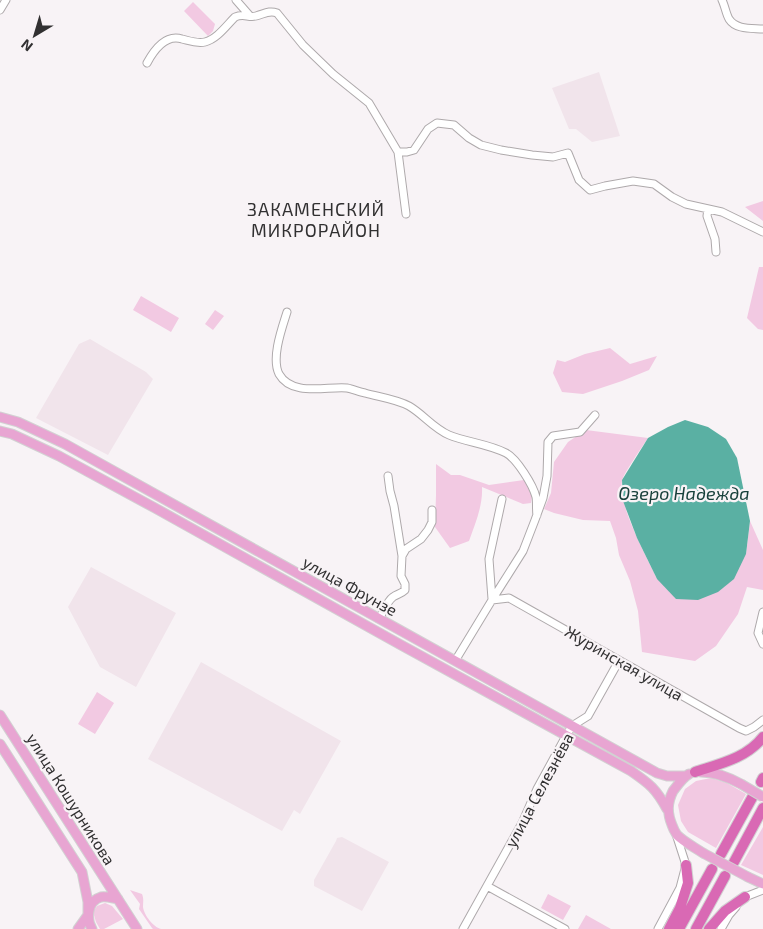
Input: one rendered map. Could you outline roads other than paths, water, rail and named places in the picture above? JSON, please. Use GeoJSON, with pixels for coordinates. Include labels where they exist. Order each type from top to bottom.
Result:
{"type":"FeatureCollection","features":[{"type":"Feature","properties":{"kind":"highway"},"geometry":{"type":"LineString","coordinates":[[690,774],[740,755],[754,746],[763,737]]}},
{"type":"Feature","properties":{"kind":"highway"},"geometry":{"type":"LineString","coordinates":[[720,854],[758,796]]}},
{"type":"Feature","properties":{"kind":"highway"},"geometry":{"type":"LineString","coordinates":[[734,862],[763,808]]}},
{"type":"Feature","properties":{"kind":"highway"},"geometry":{"type":"LineString","coordinates":[[669,929],[680,908],[688,884],[686,865]]}},
{"type":"Feature","properties":{"kind":"highway"},"geometry":{"type":"LineString","coordinates":[[679,929],[712,869]]}},
{"type":"Feature","properties":{"kind":"highway"},"geometry":{"type":"LineString","coordinates":[[696,929],[725,876]]}},
{"type":"Feature","properties":{"kind":"highway"},"geometry":{"type":"LineString","coordinates":[[709,929],[725,911],[744,897]]}},
{"type":"Feature","properties":{"kind":"main road","name":"улица Фрунзе"},"geometry":{"type":"LineString","coordinates":[[0,416],[18,422],[65,444],[657,773],[667,776],[711,772],[728,777],[758,796]]}},
{"type":"Feature","properties":{"kind":"main road","name":"улица Фрунзе"},"geometry":{"type":"LineString","coordinates":[[0,430],[60,456],[631,771],[648,782],[658,793],[667,809],[676,833]]}},
{"type":"Feature","properties":{"kind":"main road"},"geometry":{"type":"LineString","coordinates":[[193,529],[198,518]]}},
{"type":"Feature","properties":{"kind":"main road"},"geometry":{"type":"LineString","coordinates":[[242,556],[248,545]]}},
{"type":"Feature","properties":{"kind":"main road","name":"улица Кошурникова"},"geometry":{"type":"LineString","coordinates":[[0,715],[137,929]]}},
{"type":"Feature","properties":{"kind":"main road","name":"улица Кошурникова"},"geometry":{"type":"LineString","coordinates":[[0,744],[82,872],[88,902],[88,915],[92,929]]}},
{"type":"Feature","properties":{"kind":"main road"},"geometry":{"type":"LineString","coordinates":[[667,809],[675,789],[690,774]]}},
{"type":"Feature","properties":{"kind":"main road"},"geometry":{"type":"LineString","coordinates":[[676,833],[684,841],[703,853],[763,884]]}},
{"type":"Feature","properties":{"kind":"main road"},"geometry":{"type":"LineString","coordinates":[[78,929],[88,915],[90,908],[99,898],[118,899]]}},
{"type":"Feature","properties":{"kind":"street"},"geometry":{"type":"LineString","coordinates":[[0,10],[6,0]]}},
{"type":"Feature","properties":{"kind":"street"},"geometry":{"type":"LineString","coordinates":[[236,0],[250,16]]}},
{"type":"Feature","properties":{"kind":"street"},"geometry":{"type":"LineString","coordinates":[[722,0],[729,19],[736,26],[763,29]]}},
{"type":"Feature","properties":{"kind":"street"},"geometry":{"type":"LineString","coordinates":[[147,63],[151,55],[168,39],[176,37],[198,43],[208,41],[216,36],[235,17],[240,15],[256,16],[275,11],[303,46],[333,74],[369,102],[398,152],[406,214]]}},
{"type":"Feature","properties":{"kind":"street"},"geometry":{"type":"LineString","coordinates":[[398,152],[414,150],[428,129],[437,123],[454,125],[469,138],[481,145],[501,150],[553,157],[568,153],[579,180],[590,190],[633,181],[654,184],[686,204],[722,212],[760,231]]}},
{"type":"Feature","properties":{"kind":"street"},"geometry":{"type":"LineString","coordinates":[[708,209],[716,252]]}},
{"type":"Feature","properties":{"kind":"street"},"geometry":{"type":"LineString","coordinates":[[287,312],[280,335],[276,360],[279,374],[286,382],[294,387],[346,388],[398,401],[409,406],[443,432],[453,437],[506,453],[522,468],[536,497],[537,515]]}},
{"type":"Feature","properties":{"kind":"street"},"geometry":{"type":"LineString","coordinates":[[455,661],[524,551],[543,498],[547,476],[548,442],[553,436],[580,432],[595,415]]}},
{"type":"Feature","properties":{"kind":"street"},"geometry":{"type":"LineString","coordinates":[[379,619],[389,601],[405,590],[401,576],[402,556],[388,476]]}},
{"type":"Feature","properties":{"kind":"street"},"geometry":{"type":"LineString","coordinates":[[492,600],[489,559],[502,499]]}},
{"type":"Feature","properties":{"kind":"street"},"geometry":{"type":"LineString","coordinates":[[402,556],[406,549],[421,539],[428,530],[432,522],[432,510]]}},
{"type":"Feature","properties":{"kind":"street","name":"Журинская улица"},"geometry":{"type":"LineString","coordinates":[[492,600],[509,598],[739,728],[746,731],[763,720]]}},
{"type":"Feature","properties":{"kind":"street"},"geometry":{"type":"LineString","coordinates":[[763,612],[758,633],[763,644]]}},
{"type":"Feature","properties":{"kind":"street","name":"улица Селезнёва"},"geometry":{"type":"LineString","coordinates":[[463,929],[522,823],[537,789],[566,736],[572,726],[588,716],[616,666],[613,657]]}},
{"type":"Feature","properties":{"kind":"street"},"geometry":{"type":"LineString","coordinates":[[658,929],[680,888],[686,865],[676,833]]}},
{"type":"Feature","properties":{"kind":"street"},"geometry":{"type":"LineString","coordinates":[[487,886],[565,929]]}},
{"type":"Feature","properties":{"kind":"street"},"geometry":{"type":"LineString","coordinates":[[721,929],[729,915],[744,897],[763,890]]}},
{"type":"Feature","properties":{"kind":"water","name":"Озеро Надежда"},"geometry":{"type":"Polygon","coordinates":[[[685,420],[708,427],[726,439],[737,458],[750,521],[746,554],[734,579],[718,592],[698,600],[676,599],[657,579],[637,538],[623,501],[622,480],[648,438],[685,420]]]}},
{"type":"Feature","properties":{"kind":"district","name":"ЗАКАМЕНСКИЙ МИКРОРАЙОН"},"geometry":{"type":"Point","coordinates":[316,220]}}]}
